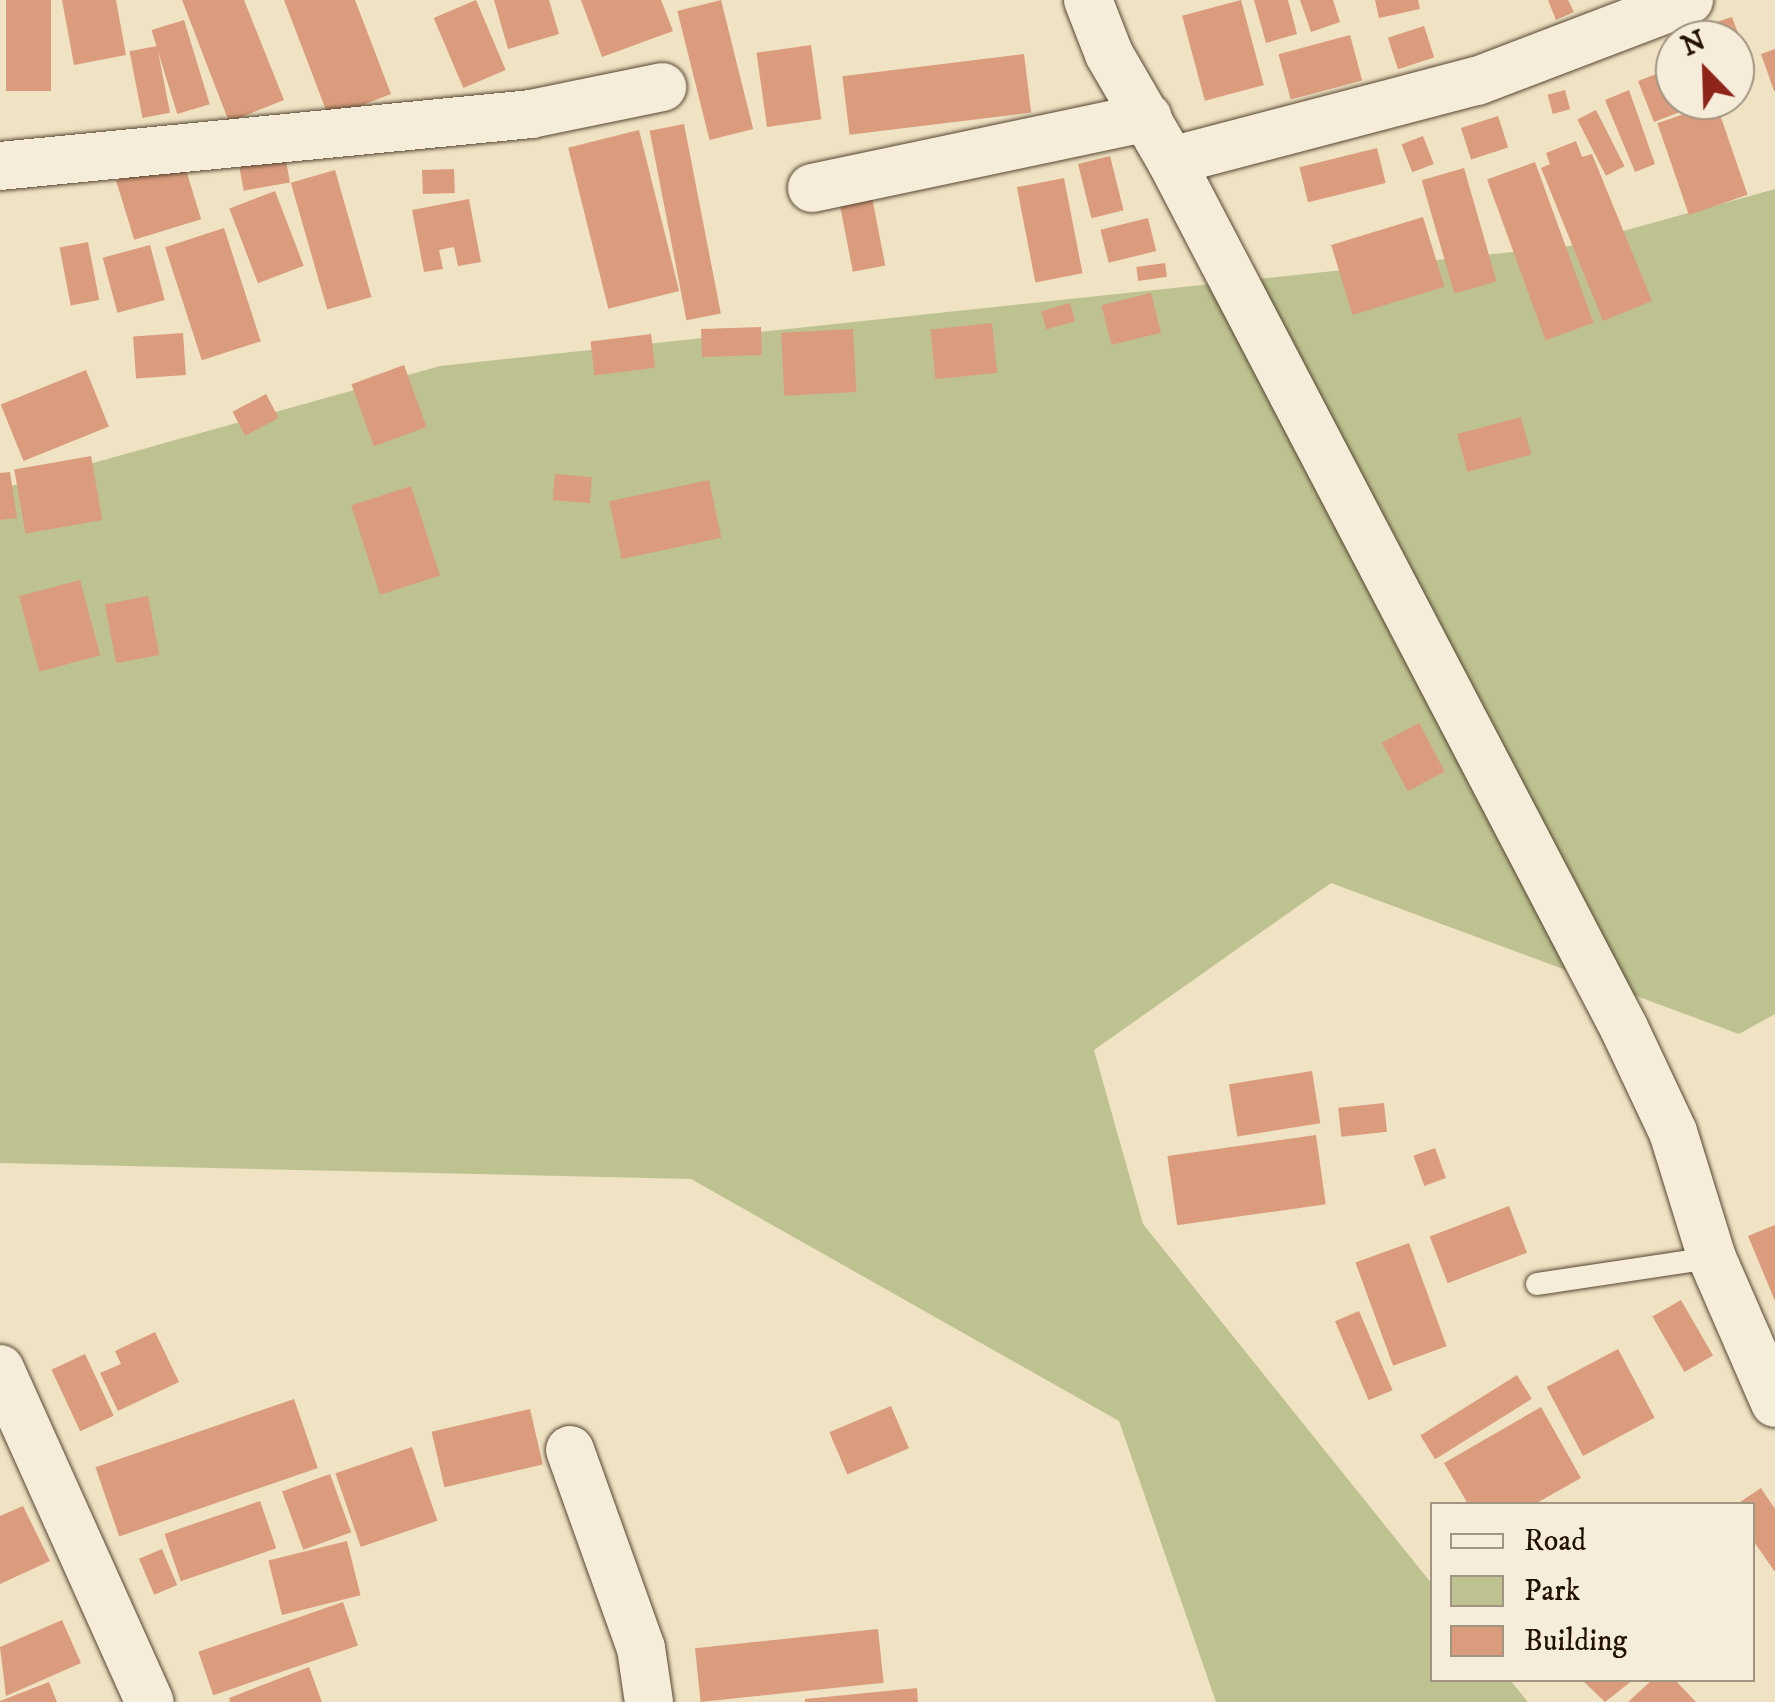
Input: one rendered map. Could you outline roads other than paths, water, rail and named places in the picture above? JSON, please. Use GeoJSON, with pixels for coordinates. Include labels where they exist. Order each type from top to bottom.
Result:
{"type":"FeatureCollection","features":[{"type":"Feature","properties":{"kind":"street"},"geometry":{"type":"LineString","coordinates":[[1088,0],[1109,54],[1172,161],[1624,1028],[1673,1132],[1712,1258],[1775,1404]]}},
{"type":"Feature","properties":{"kind":"street"},"geometry":{"type":"LineString","coordinates":[[1172,161],[1477,81],[1689,0]]}},
{"type":"Feature","properties":{"kind":"street"},"geometry":{"type":"LineString","coordinates":[[0,166],[531,114],[662,87]]}},
{"type":"Feature","properties":{"kind":"street"},"geometry":{"type":"LineString","coordinates":[[812,188],[1148,116]]}},
{"type":"Feature","properties":{"kind":"street"},"geometry":{"type":"LineString","coordinates":[[0,1369],[150,1702]]}},
{"type":"Feature","properties":{"kind":"street"},"geometry":{"type":"LineString","coordinates":[[570,1450],[642,1648],[649,1702]]}},
{"type":"Feature","properties":{"kind":"lane"},"geometry":{"type":"LineString","coordinates":[[1538,1284],[1712,1258]]}}]}
